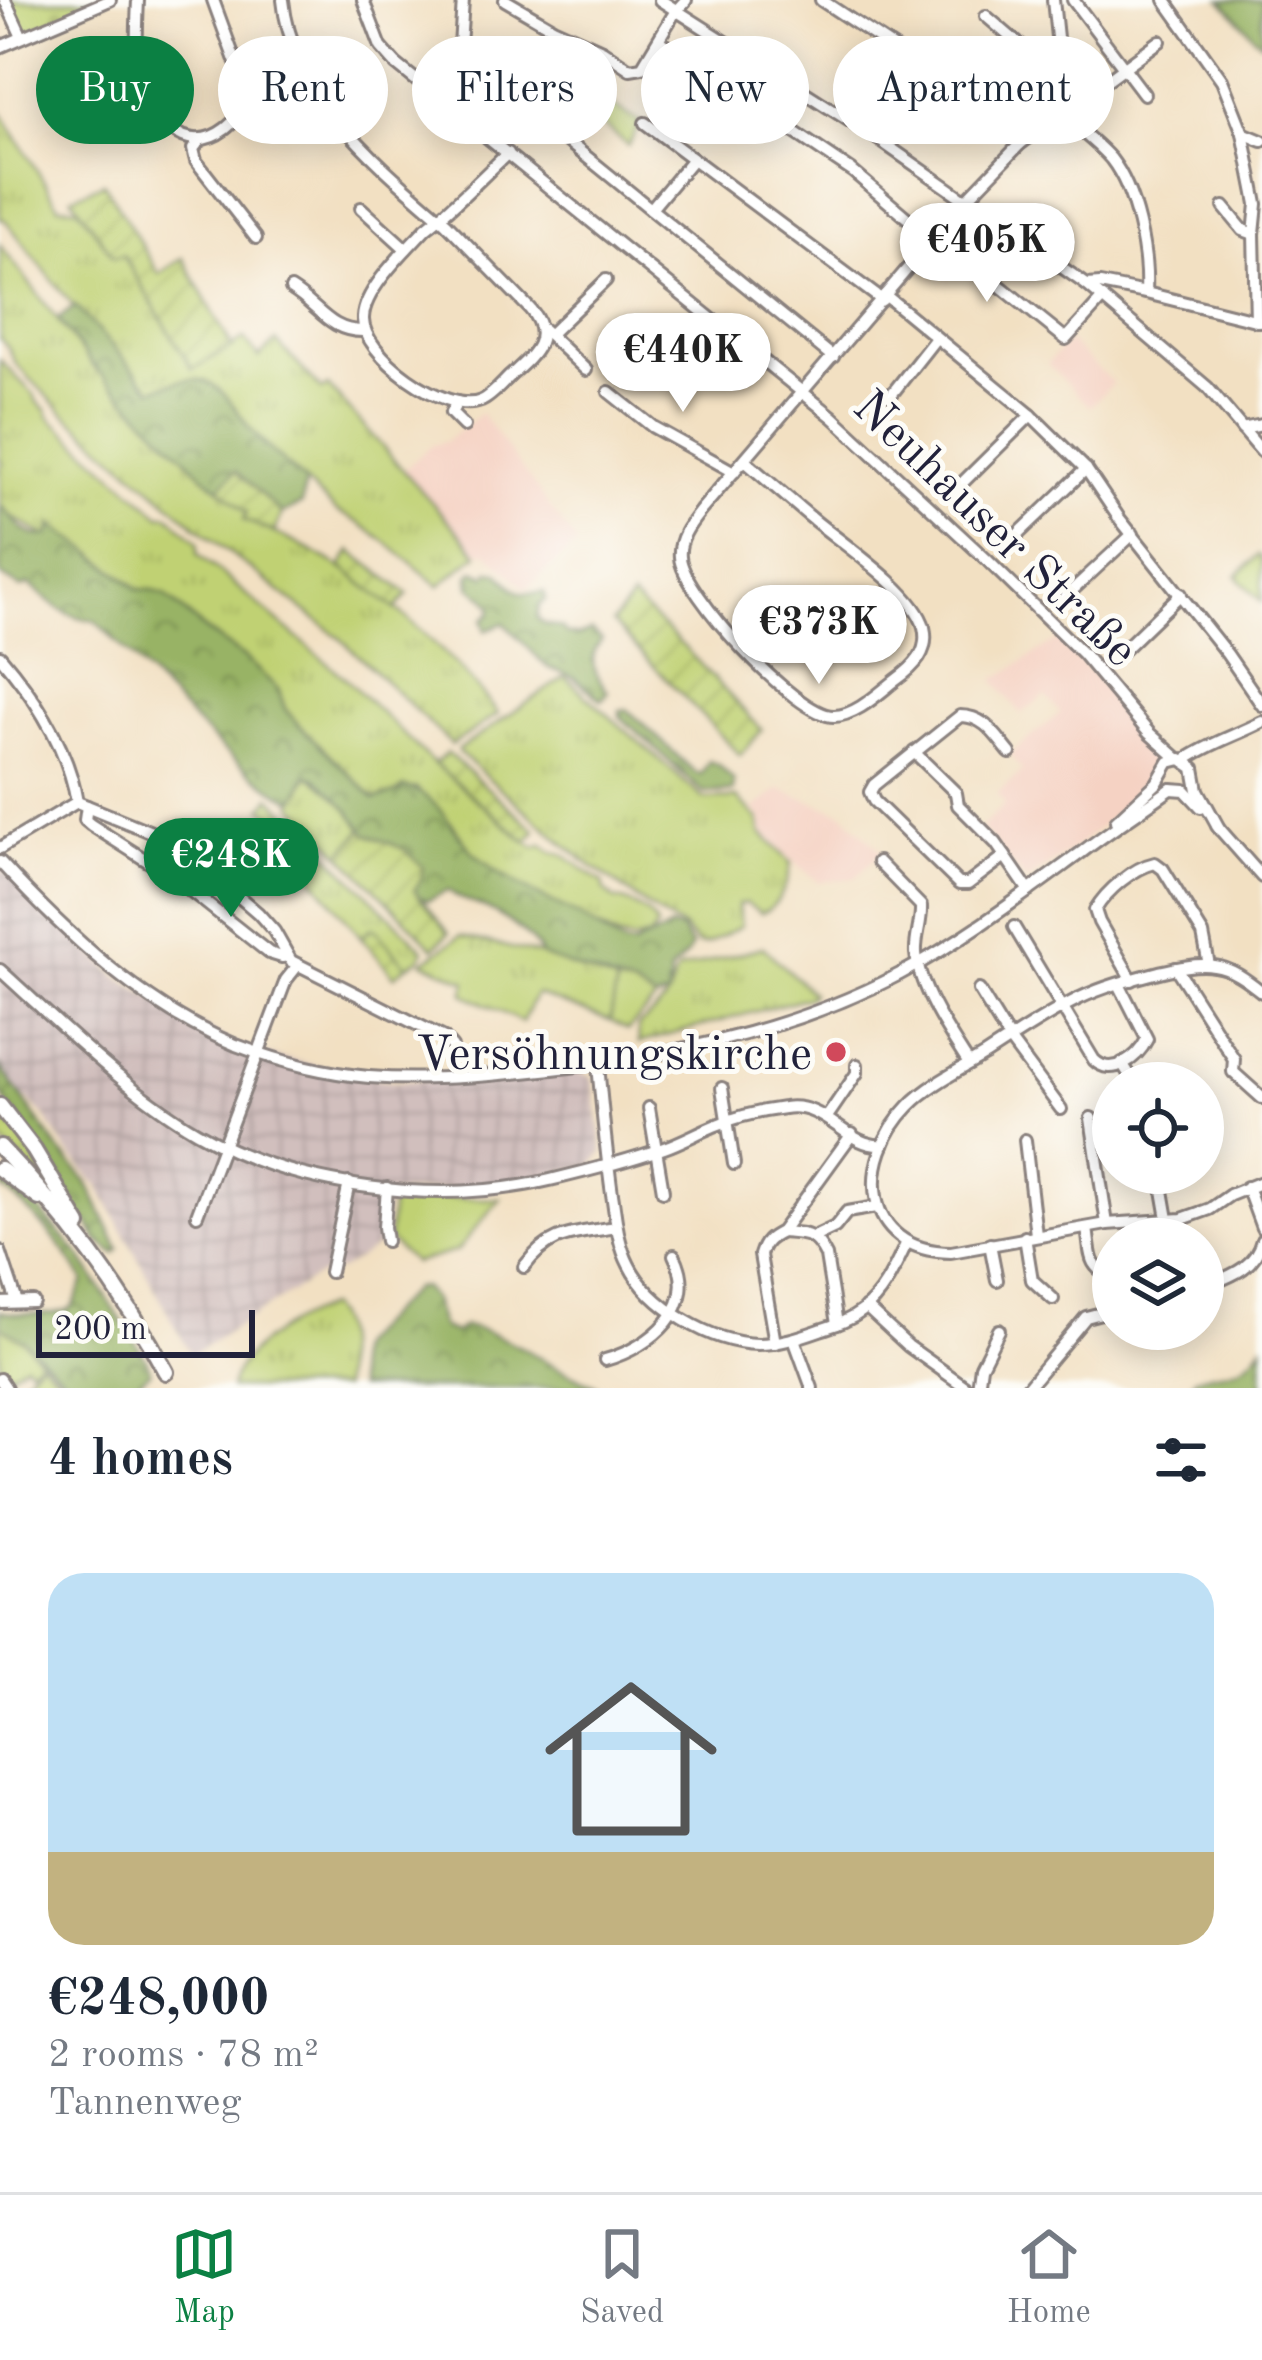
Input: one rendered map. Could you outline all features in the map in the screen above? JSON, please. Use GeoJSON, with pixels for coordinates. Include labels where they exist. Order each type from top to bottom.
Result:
{"type":"FeatureCollection","features":[{"type":"Feature","properties":{"kind":"main road"},"geometry":{"type":"LineString","coordinates":[[0,1106],[68,1203],[88,1246]]}},
{"type":"Feature","properties":{"kind":"main road"},"geometry":{"type":"LineString","coordinates":[[0,1148],[88,1246],[170,1379]]}},
{"type":"Feature","properties":{"kind":"main road"},"geometry":{"type":"LineString","coordinates":[[0,1168],[63,1215]]}},
{"type":"Feature","properties":{"kind":"street"},"geometry":{"type":"LineString","coordinates":[[5,0],[22,37]]}},
{"type":"Feature","properties":{"kind":"street"},"geometry":{"type":"LineString","coordinates":[[0,47],[110,0]]}},
{"type":"Feature","properties":{"kind":"street"},"geometry":{"type":"LineString","coordinates":[[138,0],[139,71],[146,93],[170,130],[202,139]]}},
{"type":"Feature","properties":{"kind":"street"},"geometry":{"type":"LineString","coordinates":[[213,0],[226,36]]}},
{"type":"Feature","properties":{"kind":"street"},"geometry":{"type":"LineString","coordinates":[[283,0],[290,36]]}},
{"type":"Feature","properties":{"kind":"street","name":"Neuhauser Straße"},"geometry":{"type":"LineString","coordinates":[[363,0],[381,46],[396,64],[804,393],[1074,644],[1262,877]]}},
{"type":"Feature","properties":{"kind":"street"},"geometry":{"type":"LineString","coordinates":[[463,0],[461,48],[465,58],[833,357]]}},
{"type":"Feature","properties":{"kind":"street"},"geometry":{"type":"LineString","coordinates":[[505,0],[630,69],[641,68]]}},
{"type":"Feature","properties":{"kind":"street"},"geometry":{"type":"LineString","coordinates":[[660,0],[875,137],[1087,285],[1207,387],[1262,452]]}},
{"type":"Feature","properties":{"kind":"street"},"geometry":{"type":"LineString","coordinates":[[662,36],[686,0]]}},
{"type":"Feature","properties":{"kind":"street"},"geometry":{"type":"LineString","coordinates":[[745,461],[889,581],[915,608],[926,631],[923,650],[913,667],[848,713],[832,716],[812,711],[768,674],[682,571],[682,538],[702,509],[967,199],[1020,145],[948,84],[821,0]]}},
{"type":"Feature","properties":{"kind":"street"},"geometry":{"type":"LineString","coordinates":[[1053,0],[1057,36]]}},
{"type":"Feature","properties":{"kind":"street"},"geometry":{"type":"LineString","coordinates":[[1073,0],[1144,94]]}},
{"type":"Feature","properties":{"kind":"street"},"geometry":{"type":"LineString","coordinates":[[1087,285],[1145,293],[1259,321],[1254,234],[1260,205],[1243,133],[1222,80],[1165,0]]}},
{"type":"Feature","properties":{"kind":"street"},"geometry":{"type":"LineString","coordinates":[[986,16],[1009,36]]}},
{"type":"Feature","properties":{"kind":"street"},"geometry":{"type":"LineString","coordinates":[[1114,73],[1160,40]]}},
{"type":"Feature","properties":{"kind":"street"},"geometry":{"type":"LineString","coordinates":[[218,132],[193,149],[196,161],[256,238]]}},
{"type":"Feature","properties":{"kind":"street"},"geometry":{"type":"LineString","coordinates":[[1243,133],[1262,141]]}},
{"type":"Feature","properties":{"kind":"street"},"geometry":{"type":"LineString","coordinates":[[809,142],[1066,339],[1103,298]]}},
{"type":"Feature","properties":{"kind":"street"},"geometry":{"type":"LineString","coordinates":[[362,144],[439,216],[586,370]]}},
{"type":"Feature","properties":{"kind":"street"},"geometry":{"type":"LineString","coordinates":[[672,144],[884,298],[1031,416],[1086,469],[1262,705]]}},
{"type":"Feature","properties":{"kind":"street"},"geometry":{"type":"LineString","coordinates":[[1098,144],[1124,179],[1147,268],[1145,293]]}},
{"type":"Feature","properties":{"kind":"street"},"geometry":{"type":"LineString","coordinates":[[464,426],[454,408],[386,360],[364,332],[364,308],[406,250],[508,153]]}},
{"type":"Feature","properties":{"kind":"street"},"geometry":{"type":"LineString","coordinates":[[651,209],[692,160]]}},
{"type":"Feature","properties":{"kind":"street"},"geometry":{"type":"LineString","coordinates":[[1224,207],[1243,230],[1254,234]]}},
{"type":"Feature","properties":{"kind":"street"},"geometry":{"type":"LineString","coordinates":[[361,208],[406,250]]}},
{"type":"Feature","properties":{"kind":"street"},"geometry":{"type":"LineString","coordinates":[[454,408],[481,402],[496,390],[536,350],[546,331],[606,280]]}},
{"type":"Feature","properties":{"kind":"street"},"geometry":{"type":"LineString","coordinates":[[291,289],[340,329],[364,332]]}},
{"type":"Feature","properties":{"kind":"street"},"geometry":{"type":"LineString","coordinates":[[891,395],[936,338]]}},
{"type":"Feature","properties":{"kind":"street"},"geometry":{"type":"LineString","coordinates":[[609,392],[653,427],[734,472]]}},
{"type":"Feature","properties":{"kind":"street"},"geometry":{"type":"LineString","coordinates":[[953,492],[1031,416]]}},
{"type":"Feature","properties":{"kind":"street"},"geometry":{"type":"LineString","coordinates":[[1242,429],[1262,425]]}},
{"type":"Feature","properties":{"kind":"street"},"geometry":{"type":"LineString","coordinates":[[1012,540],[1086,469]]}},
{"type":"Feature","properties":{"kind":"street"},"geometry":{"type":"LineString","coordinates":[[1064,598],[1133,534]]}},
{"type":"Feature","properties":{"kind":"street"},"geometry":{"type":"LineString","coordinates":[[1121,652],[1181,594]]}},
{"type":"Feature","properties":{"kind":"street"},"geometry":{"type":"LineString","coordinates":[[0,656],[64,754],[91,825],[177,880],[269,953],[443,1038],[452,1047]]}},
{"type":"Feature","properties":{"kind":"street"},"geometry":{"type":"LineString","coordinates":[[1005,856],[968,884],[959,884],[870,792],[960,716],[986,724],[1010,754]]}},
{"type":"Feature","properties":{"kind":"street"},"geometry":{"type":"LineString","coordinates":[[0,862],[82,944],[151,998],[196,1025],[260,1053],[304,1067],[387,1078],[475,1077],[598,1065],[767,1027],[867,990],[962,938],[1179,774],[1262,722]]}},
{"type":"Feature","properties":{"kind":"street"},"geometry":{"type":"LineString","coordinates":[[914,752],[956,793],[958,805],[996,843],[1029,891]]}},
{"type":"Feature","properties":{"kind":"street"},"geometry":{"type":"LineString","coordinates":[[0,848],[82,804]]}},
{"type":"Feature","properties":{"kind":"street"},"geometry":{"type":"LineString","coordinates":[[82,804],[151,832],[216,877],[259,913],[292,961],[197,1215]]}},
{"type":"Feature","properties":{"kind":"street"},"geometry":{"type":"LineString","coordinates":[[878,862],[921,906],[918,963],[940,1017],[969,1064]]}},
{"type":"Feature","properties":{"kind":"street"},"geometry":{"type":"LineString","coordinates":[[1125,1062],[1147,1040],[1095,910],[1103,897],[1155,863],[1204,934],[1209,965]]}},
{"type":"Feature","properties":{"kind":"street"},"geometry":{"type":"LineString","coordinates":[[1014,927],[1097,1062]]}},
{"type":"Feature","properties":{"kind":"street"},"geometry":{"type":"LineString","coordinates":[[1092,1227],[938,1252],[907,1242],[887,1225],[877,1207],[874,1172],[883,1144],[907,1108],[969,1064],[1063,1007],[1125,982],[1176,968],[1209,965],[1232,972],[1262,992]]}},
{"type":"Feature","properties":{"kind":"street"},"geometry":{"type":"LineString","coordinates":[[1176,968],[1234,1059],[1233,1072],[1262,1098]]}},
{"type":"Feature","properties":{"kind":"street"},"geometry":{"type":"LineString","coordinates":[[0,970],[136,1089],[180,1121],[224,1146],[280,1167],[349,1183],[500,1190],[656,1151],[728,1120],[791,1107],[827,1118],[868,1144],[883,1144]]}},
{"type":"Feature","properties":{"kind":"street"},"geometry":{"type":"LineString","coordinates":[[980,990],[1061,1109]]}},
{"type":"Feature","properties":{"kind":"street"},"geometry":{"type":"LineString","coordinates":[[598,1065],[607,1163],[623,1251],[653,1296],[715,1335],[775,1343],[850,1319],[885,1285],[907,1242]]}},
{"type":"Feature","properties":{"kind":"street"},"geometry":{"type":"LineString","coordinates":[[827,1118],[857,1073],[857,1065]]}},
{"type":"Feature","properties":{"kind":"street"},"geometry":{"type":"LineString","coordinates":[[722,1088],[734,1164]]}},
{"type":"Feature","properties":{"kind":"street"},"geometry":{"type":"LineString","coordinates":[[649,1108],[663,1191]]}},
{"type":"Feature","properties":{"kind":"street"},"geometry":{"type":"LineString","coordinates":[[1091,1118],[1106,1218]]}},
{"type":"Feature","properties":{"kind":"street"},"geometry":{"type":"LineString","coordinates":[[775,1343],[760,1255],[768,1238],[781,1232],[852,1134]]}},
{"type":"Feature","properties":{"kind":"street"},"geometry":{"type":"LineString","coordinates":[[1025,1140],[1032,1280],[1053,1299]]}},
{"type":"Feature","properties":{"kind":"street"},"geometry":{"type":"LineString","coordinates":[[1177,1218],[1194,1216],[1262,1182]]}},
{"type":"Feature","properties":{"kind":"street"},"geometry":{"type":"LineString","coordinates":[[329,1272],[349,1183]]}},
{"type":"Feature","properties":{"kind":"street"},"geometry":{"type":"LineString","coordinates":[[1247,1187],[1262,1228]]}},
{"type":"Feature","properties":{"kind":"street"},"geometry":{"type":"LineString","coordinates":[[386,1241],[387,1188]]}},
{"type":"Feature","properties":{"kind":"street"},"geometry":{"type":"LineString","coordinates":[[781,1232],[814,1237],[835,1227],[847,1212],[877,1207]]}},
{"type":"Feature","properties":{"kind":"street"},"geometry":{"type":"LineString","coordinates":[[524,1267],[548,1241],[616,1226]]}},
{"type":"Feature","properties":{"kind":"street"},"geometry":{"type":"LineString","coordinates":[[1087,1228],[1092,1263]]}},
{"type":"Feature","properties":{"kind":"street"},"geometry":{"type":"LineString","coordinates":[[814,1237],[826,1256],[837,1324]]}},
{"type":"Feature","properties":{"kind":"street"},"geometry":{"type":"LineString","coordinates":[[1224,1279],[1250,1265],[1262,1240]]}},
{"type":"Feature","properties":{"kind":"street"},"geometry":{"type":"LineString","coordinates":[[990,1244],[997,1280]]}},
{"type":"Feature","properties":{"kind":"street"},"geometry":{"type":"LineString","coordinates":[[0,1251],[17,1302]]}},
{"type":"Feature","properties":{"kind":"street"},"geometry":{"type":"LineString","coordinates":[[605,1360],[644,1345],[674,1311],[682,1289],[674,1255]]}},
{"type":"Feature","properties":{"kind":"street"},"geometry":{"type":"LineString","coordinates":[[0,1303],[33,1302]]}},
{"type":"Feature","properties":{"kind":"street"},"geometry":{"type":"LineString","coordinates":[[866,1307],[908,1346],[967,1388]]}},
{"type":"Feature","properties":{"kind":"street"},"geometry":{"type":"LineString","coordinates":[[1027,1388],[1092,1316]]}},
{"type":"Feature","properties":{"kind":"street"},"geometry":{"type":"LineString","coordinates":[[978,1388],[981,1366],[999,1330]]}},
{"type":"Feature","properties":{"kind":"street"},"geometry":{"type":"LineString","coordinates":[[794,1339],[812,1388]]}},
{"type":"Feature","properties":{"kind":"street"},"geometry":{"type":"LineString","coordinates":[[0,1379],[6,1388]]}},
{"type":"Feature","properties":{"kind":"shaded area"},"geometry":{"type":"Polygon","coordinates":[[[1068,341],[1113,383],[1090,407],[1047,364],[1068,341]]]}},
{"type":"Feature","properties":{"kind":"shaded area"},"geometry":{"type":"Polygon","coordinates":[[[481,413],[577,544],[526,589],[488,553],[476,551],[404,470],[430,446],[447,441],[481,413]]]}},
{"type":"Feature","properties":{"kind":"shaded area"},"geometry":{"type":"Polygon","coordinates":[[[1060,638],[1113,696],[1159,759],[1159,776],[1078,846],[1026,881],[981,828],[1005,804],[997,794],[1022,771],[1010,754],[1060,713],[1045,696],[1021,714],[994,680],[1060,638]]]}},
{"type":"Feature","properties":{"kind":"shaded area"},"geometry":{"type":"Polygon","coordinates":[[[779,789],[843,813],[882,852],[855,878],[819,882],[763,831],[762,819],[754,809],[779,789]]]}},
{"type":"Feature","properties":{"kind":"shaded area"},"geometry":{"type":"Polygon","coordinates":[[[0,867],[120,979],[245,1050],[394,1082],[572,1070],[586,1075],[594,1087],[603,1153],[590,1166],[500,1185],[387,1194],[383,1242],[341,1270],[324,1272],[191,1355],[99,1187],[43,1114],[0,1076],[0,867]]]}},
{"type":"Feature","properties":{"kind":"green space"},"geometry":{"type":"Polygon","coordinates":[[[6,0],[106,0],[23,34],[6,0]]]}},
{"type":"Feature","properties":{"kind":"green space"},"geometry":{"type":"Polygon","coordinates":[[[1221,0],[1262,0],[1262,43],[1256,38],[1221,0]]]}},
{"type":"Feature","properties":{"kind":"green space"},"geometry":{"type":"Polygon","coordinates":[[[617,108],[641,123],[628,146],[617,137],[617,108]]]}},
{"type":"Feature","properties":{"kind":"green space"},"geometry":{"type":"Polygon","coordinates":[[[0,110],[59,206],[78,207],[114,257],[122,254],[192,368],[244,339],[259,357],[276,341],[322,390],[328,386],[478,554],[439,586],[377,535],[336,511],[263,442],[215,387],[194,380],[152,389],[131,370],[0,218],[0,110]]]}},
{"type":"Feature","properties":{"kind":"green space"},"geometry":{"type":"Polygon","coordinates":[[[104,183],[159,274],[183,258],[232,347],[192,369],[123,255],[114,257],[72,197],[104,183]]]}},
{"type":"Feature","properties":{"kind":"green space"},"geometry":{"type":"Polygon","coordinates":[[[0,245],[93,366],[203,475],[248,512],[245,520],[327,559],[380,595],[445,654],[498,714],[452,745],[341,639],[208,536],[66,415],[15,363],[0,339],[0,245]]]}},
{"type":"Feature","properties":{"kind":"green space"},"geometry":{"type":"Polygon","coordinates":[[[75,306],[152,389],[195,380],[223,393],[255,434],[305,482],[302,504],[282,514],[236,472],[219,488],[203,475],[93,366],[58,319],[75,306]]]}},
{"type":"Feature","properties":{"kind":"green space"},"geometry":{"type":"Polygon","coordinates":[[[0,360],[49,417],[160,515],[169,515],[198,542],[198,554],[343,676],[521,838],[562,854],[603,883],[615,900],[645,912],[657,927],[650,937],[619,938],[514,884],[473,853],[416,788],[375,799],[297,723],[285,709],[278,689],[165,595],[138,590],[53,526],[45,536],[11,516],[0,505],[0,360]]]}},
{"type":"Feature","properties":{"kind":"green space"},"geometry":{"type":"Polygon","coordinates":[[[236,471],[282,514],[274,532],[244,520],[247,512],[219,488],[236,471]]]}},
{"type":"Feature","properties":{"kind":"green space"},"geometry":{"type":"Polygon","coordinates":[[[0,505],[27,532],[49,535],[52,525],[138,589],[165,595],[278,689],[285,709],[297,723],[375,799],[404,787],[415,790],[492,868],[625,945],[634,946],[670,927],[681,930],[691,946],[670,972],[668,996],[656,1000],[546,958],[513,925],[448,890],[429,900],[418,897],[395,845],[366,834],[316,778],[307,775],[293,801],[266,784],[214,741],[94,620],[66,612],[29,584],[21,588],[0,575],[0,505]]]}},
{"type":"Feature","properties":{"kind":"green space"},"geometry":{"type":"Polygon","coordinates":[[[351,551],[408,594],[395,609],[341,567],[351,551]]]}},
{"type":"Feature","properties":{"kind":"green space"},"geometry":{"type":"Polygon","coordinates":[[[1259,555],[1262,559],[1262,602],[1237,576],[1259,555]]]}},
{"type":"Feature","properties":{"kind":"green space"},"geometry":{"type":"Polygon","coordinates":[[[474,571],[486,576],[489,571],[498,572],[522,593],[544,592],[546,599],[537,618],[544,624],[577,636],[592,631],[602,640],[593,660],[608,692],[602,700],[573,677],[547,667],[504,623],[486,631],[483,620],[492,607],[470,587],[469,576],[474,571]]]}},
{"type":"Feature","properties":{"kind":"green space"},"geometry":{"type":"Polygon","coordinates":[[[632,598],[762,730],[740,755],[612,623],[632,598]]]}},
{"type":"Feature","properties":{"kind":"green space"},"geometry":{"type":"Polygon","coordinates":[[[565,677],[704,799],[737,798],[759,820],[761,832],[791,863],[774,905],[761,913],[746,903],[738,905],[741,926],[698,945],[683,928],[582,859],[459,753],[565,677]]]}},
{"type":"Feature","properties":{"kind":"green space"},"geometry":{"type":"Polygon","coordinates":[[[627,709],[696,773],[701,774],[709,761],[719,765],[734,781],[733,791],[704,793],[620,716],[620,710],[627,709]]]}},
{"type":"Feature","properties":{"kind":"green space"},"geometry":{"type":"Polygon","coordinates":[[[447,753],[536,830],[527,842],[434,764],[447,753]]]}},
{"type":"Feature","properties":{"kind":"green space"},"geometry":{"type":"Polygon","coordinates":[[[308,775],[338,799],[363,829],[341,854],[293,804],[308,775]]]}},
{"type":"Feature","properties":{"kind":"green space"},"geometry":{"type":"Polygon","coordinates":[[[271,797],[424,950],[421,958],[407,966],[373,927],[361,937],[303,865],[278,844],[288,832],[263,807],[271,797]]]}},
{"type":"Feature","properties":{"kind":"green space"},"geometry":{"type":"Polygon","coordinates":[[[363,829],[404,849],[423,867],[414,890],[449,933],[434,948],[341,854],[363,829]]]}},
{"type":"Feature","properties":{"kind":"green space"},"geometry":{"type":"Polygon","coordinates":[[[373,927],[407,966],[394,976],[361,937],[373,927]]]}},
{"type":"Feature","properties":{"kind":"green space"},"geometry":{"type":"Polygon","coordinates":[[[460,936],[541,955],[617,983],[610,1021],[536,994],[522,1022],[464,994],[467,981],[423,962],[460,936]]]}},
{"type":"Feature","properties":{"kind":"green space"},"geometry":{"type":"Polygon","coordinates":[[[763,947],[812,993],[809,997],[639,1043],[638,1026],[664,1002],[678,970],[763,947]]]}},
{"type":"Feature","properties":{"kind":"green space"},"geometry":{"type":"Polygon","coordinates":[[[617,983],[656,1000],[628,1030],[610,1021],[617,983]]]}},
{"type":"Feature","properties":{"kind":"green space"},"geometry":{"type":"Polygon","coordinates":[[[0,1066],[87,1182],[119,1249],[115,1254],[97,1240],[48,1158],[0,1093],[0,1066]]]}},
{"type":"Feature","properties":{"kind":"green space"},"geometry":{"type":"Polygon","coordinates":[[[0,1112],[25,1143],[58,1201],[0,1139],[0,1112]]]}},
{"type":"Feature","properties":{"kind":"green space"},"geometry":{"type":"Polygon","coordinates":[[[0,1175],[27,1196],[80,1256],[146,1359],[150,1371],[131,1388],[75,1388],[24,1341],[0,1340],[0,1311],[65,1311],[73,1306],[84,1281],[46,1230],[0,1186],[0,1175]]]}},
{"type":"Feature","properties":{"kind":"green space"},"geometry":{"type":"Polygon","coordinates":[[[392,1197],[500,1199],[457,1251],[414,1263],[388,1240],[392,1197]]]}},
{"type":"Feature","properties":{"kind":"green space"},"geometry":{"type":"Polygon","coordinates":[[[423,1287],[442,1328],[455,1333],[464,1326],[488,1333],[600,1388],[357,1388],[356,1347],[414,1288],[423,1287]]]}},
{"type":"Feature","properties":{"kind":"green space"},"geometry":{"type":"Polygon","coordinates":[[[327,1307],[341,1334],[342,1388],[230,1388],[255,1349],[283,1328],[327,1307]]]}},
{"type":"Feature","properties":{"kind":"green space"},"geometry":{"type":"Polygon","coordinates":[[[0,1326],[24,1341],[40,1359],[30,1368],[25,1363],[9,1374],[0,1364],[0,1326]]]}},
{"type":"Feature","properties":{"kind":"green space"},"geometry":{"type":"Polygon","coordinates":[[[1262,1346],[1262,1388],[1189,1388],[1195,1378],[1240,1367],[1262,1346]]]}},
{"type":"Feature","properties":{"kind":"green space"},"geometry":{"type":"Polygon","coordinates":[[[41,1361],[69,1388],[23,1388],[19,1384],[41,1361]]]}},
{"type":"Feature","properties":{"kind":"place","name":"Versöhnungskirche"},"geometry":{"type":"Point","coordinates":[836,1052]}}]}
